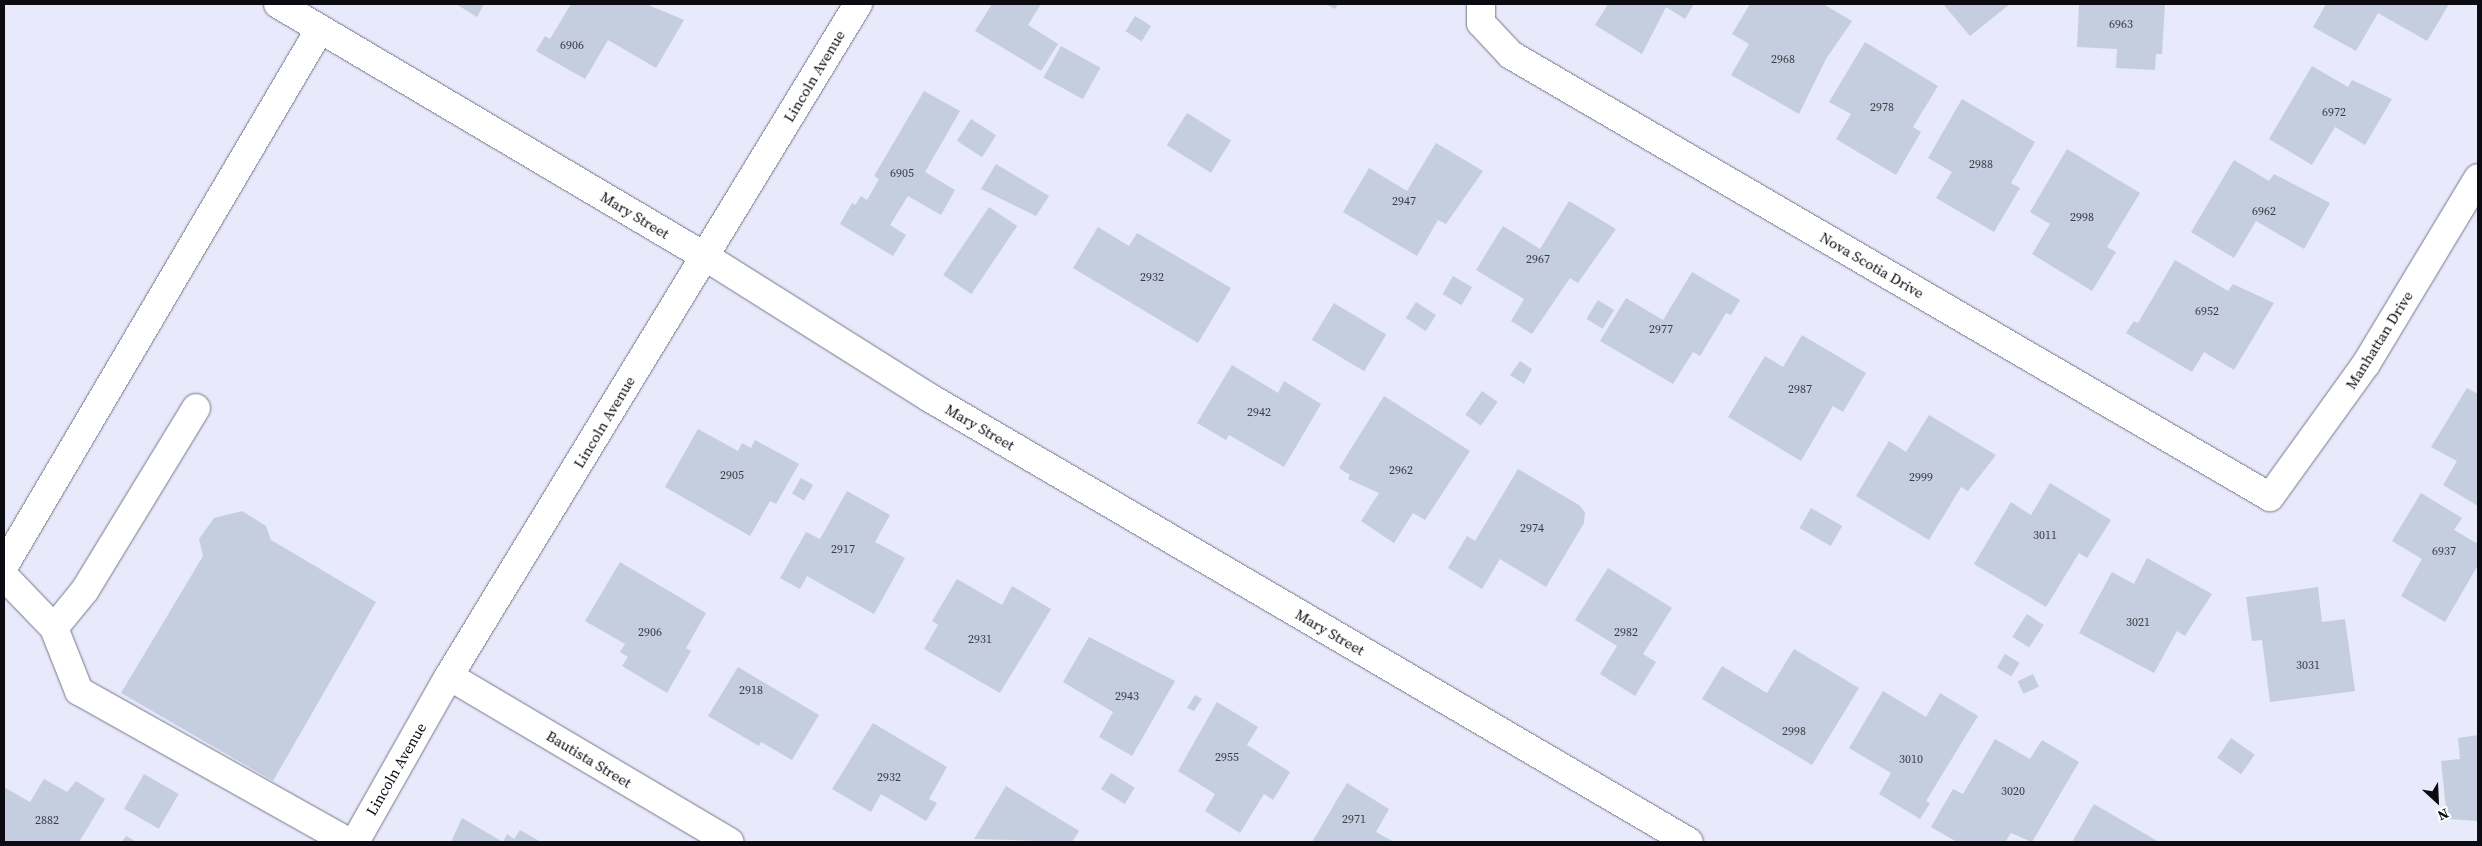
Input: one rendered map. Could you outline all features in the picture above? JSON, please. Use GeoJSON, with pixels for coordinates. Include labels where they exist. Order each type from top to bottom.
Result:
{"type":"FeatureCollection","features":[{"type":"Feature","properties":{"kind":"street","name":"Mary Street"},"geometry":{"type":"LineString","coordinates":[[278,4],[706,257],[930,398],[1689,842]]}},
{"type":"Feature","properties":{"kind":"street","name":"Lincoln Avenue"},"geometry":{"type":"LineString","coordinates":[[355,842],[449,676],[706,257],[858,4]]}},
{"type":"Feature","properties":{"kind":"street","name":"Nova Scotia Drive"},"geometry":{"type":"LineString","coordinates":[[1481,13],[1511,55],[2270,497]]}},
{"type":"Feature","properties":{"kind":"street"},"geometry":{"type":"LineString","coordinates":[[4,566],[320,29]]}},
{"type":"Feature","properties":{"kind":"street","name":"Manhattan Drive"},"geometry":{"type":"LineString","coordinates":[[2270,497],[2366,364],[2478,178]]}},
{"type":"Feature","properties":{"kind":"street"},"geometry":{"type":"LineString","coordinates":[[54,628],[85,590],[196,408]]}},
{"type":"Feature","properties":{"kind":"street"},"geometry":{"type":"LineString","coordinates":[[4,576],[54,628],[79,691],[348,842]]}},
{"type":"Feature","properties":{"kind":"street","name":"Bautista Street"},"geometry":{"type":"LineString","coordinates":[[449,676],[730,842]]}},
{"type":"Feature","properties":{"kind":"building"},"geometry":{"type":"Polygon","coordinates":[[[456,4],[484,4],[477,17],[456,4]]]}},
{"type":"Feature","properties":{"kind":"building"},"geometry":{"type":"Polygon","coordinates":[[[571,4],[646,4],[684,20],[656,68],[608,40],[585,79],[536,51],[545,36],[550,39],[571,4]]]}},
{"type":"Feature","properties":{"kind":"building"},"geometry":{"type":"Polygon","coordinates":[[[992,4],[1041,4],[1028,25],[1058,44],[1041,71],[975,31],[992,4]]]}},
{"type":"Feature","properties":{"kind":"building"},"geometry":{"type":"Polygon","coordinates":[[[1326,4],[1338,4],[1335,9],[1326,4]]]}},
{"type":"Feature","properties":{"kind":"building"},"geometry":{"type":"Polygon","coordinates":[[[1608,4],[1694,4],[1685,19],[1666,7],[1642,54],[1595,25],[1608,4]]]}},
{"type":"Feature","properties":{"kind":"building"},"geometry":{"type":"Polygon","coordinates":[[[1750,4],[1823,4],[1852,21],[1826,59],[1799,114],[1731,75],[1749,44],[1732,34],[1750,4]]]}},
{"type":"Feature","properties":{"kind":"building"},"geometry":{"type":"Polygon","coordinates":[[[1943,4],[2010,4],[1970,36],[1943,4]]]}},
{"type":"Feature","properties":{"kind":"building"},"geometry":{"type":"Polygon","coordinates":[[[2079,4],[2165,4],[2162,54],[2156,54],[2155,70],[2116,68],[2117,49],[2077,47],[2079,4]]]}},
{"type":"Feature","properties":{"kind":"building"},"geometry":{"type":"Polygon","coordinates":[[[2326,4],[2449,4],[2427,41],[2378,13],[2356,51],[2313,27],[2326,4]]]}},
{"type":"Feature","properties":{"kind":"building"},"geometry":{"type":"Polygon","coordinates":[[[1135,16],[1151,26],[1142,41],[1125,31],[1135,16]]]}},
{"type":"Feature","properties":{"kind":"building"},"geometry":{"type":"Polygon","coordinates":[[[1865,42],[1938,86],[1913,127],[1921,132],[1896,175],[1836,139],[1851,114],[1829,102],[1865,42]]]}},
{"type":"Feature","properties":{"kind":"building"},"geometry":{"type":"Polygon","coordinates":[[[1061,46],[1100,68],[1083,99],[1044,77],[1061,46]]]}},
{"type":"Feature","properties":{"kind":"building"},"geometry":{"type":"Polygon","coordinates":[[[2312,66],[2348,87],[2352,80],[2392,99],[2365,145],[2335,127],[2312,165],[2269,139],[2312,66]]]}},
{"type":"Feature","properties":{"kind":"building"},"geometry":{"type":"Polygon","coordinates":[[[924,91],[960,111],[925,172],[955,190],[941,215],[908,196],[890,225],[906,235],[893,256],[840,224],[852,203],[855,205],[861,196],[867,200],[879,179],[874,176],[924,91]]]}},
{"type":"Feature","properties":{"kind":"building"},"geometry":{"type":"Polygon","coordinates":[[[1962,99],[2035,142],[2011,183],[2020,188],[1994,232],[1936,198],[1952,172],[1928,158],[1962,99]]]}},
{"type":"Feature","properties":{"kind":"building"},"geometry":{"type":"Polygon","coordinates":[[[1187,113],[1231,141],[1211,173],[1167,145],[1187,113]]]}},
{"type":"Feature","properties":{"kind":"building"},"geometry":{"type":"Polygon","coordinates":[[[971,119],[996,135],[982,157],[957,141],[971,119]]]}},
{"type":"Feature","properties":{"kind":"building"},"geometry":{"type":"Polygon","coordinates":[[[1436,143],[1483,171],[1446,224],[1438,220],[1417,256],[1343,212],[1369,168],[1407,191],[1436,143]]]}},
{"type":"Feature","properties":{"kind":"building"},"geometry":{"type":"Polygon","coordinates":[[[2067,149],[2140,193],[2107,247],[2116,252],[2092,291],[2032,254],[2050,224],[2030,212],[2067,149]]]}},
{"type":"Feature","properties":{"kind":"building"},"geometry":{"type":"Polygon","coordinates":[[[2234,160],[2269,181],[2274,174],[2330,203],[2304,249],[2256,221],[2234,258],[2191,232],[2234,160]]]}},
{"type":"Feature","properties":{"kind":"building"},"geometry":{"type":"Polygon","coordinates":[[[996,164],[1049,196],[1036,216],[981,189],[996,164]]]}},
{"type":"Feature","properties":{"kind":"building"},"geometry":{"type":"Polygon","coordinates":[[[1569,201],[1616,229],[1578,283],[1570,278],[1532,334],[1511,321],[1524,299],[1476,270],[1503,226],[1540,249],[1569,201]]]}},
{"type":"Feature","properties":{"kind":"building"},"geometry":{"type":"Polygon","coordinates":[[[989,207],[1017,226],[971,294],[943,275],[989,207]]]}},
{"type":"Feature","properties":{"kind":"building"},"geometry":{"type":"Polygon","coordinates":[[[1098,227],[1129,246],[1137,233],[1231,288],[1198,343],[1073,268],[1098,227]]]}},
{"type":"Feature","properties":{"kind":"building"},"geometry":{"type":"Polygon","coordinates":[[[2175,260],[2228,291],[2233,284],[2274,303],[2234,370],[2204,352],[2192,372],[2126,333],[2134,321],[2138,323],[2175,260]]]}},
{"type":"Feature","properties":{"kind":"building"},"geometry":{"type":"Polygon","coordinates":[[[1692,272],[1740,300],[1731,315],[1726,313],[1700,356],[1693,352],[1673,384],[1600,341],[1626,298],[1663,320],[1692,272]]]}},
{"type":"Feature","properties":{"kind":"building"},"geometry":{"type":"Polygon","coordinates":[[[1453,276],[1472,287],[1462,305],[1442,294],[1453,276]]]}},
{"type":"Feature","properties":{"kind":"building"},"geometry":{"type":"Polygon","coordinates":[[[1598,300],[1614,310],[1602,329],[1586,319],[1598,300]]]}},
{"type":"Feature","properties":{"kind":"building"},"geometry":{"type":"Polygon","coordinates":[[[1416,302],[1436,315],[1426,331],[1406,318],[1416,302]]]}},
{"type":"Feature","properties":{"kind":"building"},"geometry":{"type":"Polygon","coordinates":[[[1334,303],[1386,334],[1364,371],[1312,340],[1334,303]]]}},
{"type":"Feature","properties":{"kind":"building"},"geometry":{"type":"Polygon","coordinates":[[[1802,335],[1866,373],[1843,412],[1833,406],[1801,461],[1728,417],[1765,356],[1783,367],[1802,335]]]}},
{"type":"Feature","properties":{"kind":"building"},"geometry":{"type":"Polygon","coordinates":[[[1520,361],[1532,369],[1524,384],[1510,375],[1520,361]]]}},
{"type":"Feature","properties":{"kind":"building"},"geometry":{"type":"Polygon","coordinates":[[[1232,365],[1278,393],[1284,381],[1321,404],[1284,467],[1229,435],[1226,440],[1197,423],[1232,365]]]}},
{"type":"Feature","properties":{"kind":"building"},"geometry":{"type":"Polygon","coordinates":[[[2467,388],[2478,394],[2478,506],[2443,485],[2457,461],[2431,447],[2467,388]]]}},
{"type":"Feature","properties":{"kind":"building"},"geometry":{"type":"Polygon","coordinates":[[[1482,391],[1498,402],[1481,426],[1465,415],[1482,391]]]}},
{"type":"Feature","properties":{"kind":"building"},"geometry":{"type":"Polygon","coordinates":[[[1384,396],[1470,451],[1425,520],[1413,513],[1394,543],[1361,521],[1379,493],[1348,479],[1350,475],[1339,468],[1384,396]]]}},
{"type":"Feature","properties":{"kind":"building"},"geometry":{"type":"Polygon","coordinates":[[[1929,415],[1996,455],[1968,491],[1961,487],[1929,540],[1856,496],[1889,441],[1906,452],[1929,415]]]}},
{"type":"Feature","properties":{"kind":"building"},"geometry":{"type":"Polygon","coordinates":[[[698,429],[738,451],[742,443],[751,448],[755,440],[799,464],[776,504],[770,501],[750,536],[665,487],[698,429]]]}},
{"type":"Feature","properties":{"kind":"building"},"geometry":{"type":"Polygon","coordinates":[[[1518,469],[1579,505],[1585,512],[1584,523],[1546,587],[1500,559],[1482,589],[1448,568],[1467,536],[1475,541],[1518,469]]]}},
{"type":"Feature","properties":{"kind":"building"},"geometry":{"type":"Polygon","coordinates":[[[801,478],[813,485],[804,501],[792,494],[801,478]]]}},
{"type":"Feature","properties":{"kind":"building"},"geometry":{"type":"Polygon","coordinates":[[[2050,483],[2111,520],[2087,558],[2079,553],[2046,607],[1974,564],[2011,502],[2031,515],[2050,483]]]}},
{"type":"Feature","properties":{"kind":"building"},"geometry":{"type":"Polygon","coordinates":[[[847,491],[890,515],[875,542],[905,558],[874,614],[807,576],[800,589],[780,578],[806,532],[820,539],[847,491]]]}},
{"type":"Feature","properties":{"kind":"building"},"geometry":{"type":"Polygon","coordinates":[[[2421,493],[2462,518],[2454,530],[2478,544],[2478,565],[2445,622],[2401,596],[2422,559],[2392,541],[2421,493]]]}},
{"type":"Feature","properties":{"kind":"building"},"geometry":{"type":"Polygon","coordinates":[[[1811,508],[1842,526],[1831,546],[1800,528],[1811,508]]]}},
{"type":"Feature","properties":{"kind":"building"},"geometry":{"type":"Polygon","coordinates":[[[242,511],[266,526],[271,540],[376,602],[273,781],[121,693],[203,556],[199,539],[214,518],[242,511]]]}},
{"type":"Feature","properties":{"kind":"building"},"geometry":{"type":"Polygon","coordinates":[[[2147,558],[2212,594],[2185,636],[2177,631],[2154,673],[2079,633],[2112,572],[2134,584],[2147,558]]]}},
{"type":"Feature","properties":{"kind":"building"},"geometry":{"type":"Polygon","coordinates":[[[620,562],[706,613],[686,648],[691,651],[667,693],[622,666],[628,657],[620,652],[625,644],[585,621],[620,562]]]}},
{"type":"Feature","properties":{"kind":"building"},"geometry":{"type":"Polygon","coordinates":[[[1608,568],[1672,608],[1643,654],[1656,662],[1635,696],[1600,674],[1617,646],[1575,620],[1608,568]]]}},
{"type":"Feature","properties":{"kind":"building"},"geometry":{"type":"Polygon","coordinates":[[[957,579],[1002,605],[1012,586],[1051,609],[1000,693],[924,649],[938,625],[932,621],[957,579]]]}},
{"type":"Feature","properties":{"kind":"building"},"geometry":{"type":"Polygon","coordinates":[[[2318,587],[2322,622],[2345,619],[2355,691],[2270,702],[2262,640],[2252,641],[2246,597],[2318,587]]]}},
{"type":"Feature","properties":{"kind":"building"},"geometry":{"type":"Polygon","coordinates":[[[2027,614],[2044,625],[2029,648],[2012,637],[2027,614]]]}},
{"type":"Feature","properties":{"kind":"building"},"geometry":{"type":"Polygon","coordinates":[[[1089,637],[1175,681],[1132,756],[1099,737],[1113,712],[1063,682],[1089,637]]]}},
{"type":"Feature","properties":{"kind":"building"},"geometry":{"type":"Polygon","coordinates":[[[1794,649],[1859,688],[1812,765],[1702,699],[1722,666],[1767,693],[1794,649]]]}},
{"type":"Feature","properties":{"kind":"building"},"geometry":{"type":"Polygon","coordinates":[[[2005,654],[2020,663],[2011,676],[1997,668],[2005,654]]]}},
{"type":"Feature","properties":{"kind":"building"},"geometry":{"type":"Polygon","coordinates":[[[738,667],[819,715],[792,760],[761,742],[759,746],[708,716],[738,667]]]}},
{"type":"Feature","properties":{"kind":"building"},"geometry":{"type":"Polygon","coordinates":[[[2033,674],[2039,687],[2024,694],[2018,681],[2033,674]]]}},
{"type":"Feature","properties":{"kind":"building"},"geometry":{"type":"Polygon","coordinates":[[[1883,691],[1926,717],[1940,693],[1978,716],[1926,801],[1930,803],[1920,819],[1879,794],[1891,773],[1849,748],[1883,691]]]}},
{"type":"Feature","properties":{"kind":"building"},"geometry":{"type":"Polygon","coordinates":[[[1195,695],[1202,699],[1194,711],[1187,708],[1195,695]]]}},
{"type":"Feature","properties":{"kind":"building"},"geometry":{"type":"Polygon","coordinates":[[[1217,702],[1258,727],[1247,745],[1290,772],[1273,800],[1264,794],[1240,833],[1205,811],[1215,794],[1178,771],[1217,702]]]}},
{"type":"Feature","properties":{"kind":"building"},"geometry":{"type":"Polygon","coordinates":[[[873,723],[947,767],[929,799],[937,803],[926,821],[881,794],[871,812],[832,789],[873,723]]]}},
{"type":"Feature","properties":{"kind":"building"},"geometry":{"type":"Polygon","coordinates":[[[2478,735],[2478,821],[2447,819],[2441,761],[2460,759],[2458,738],[2478,735]]]}},
{"type":"Feature","properties":{"kind":"building"},"geometry":{"type":"Polygon","coordinates":[[[2231,738],[2255,755],[2241,774],[2217,758],[2231,738]]]}},
{"type":"Feature","properties":{"kind":"building"},"geometry":{"type":"Polygon","coordinates":[[[1995,739],[2030,759],[2042,740],[2079,762],[2032,842],[2011,833],[2005,842],[1957,842],[1931,827],[1953,789],[1963,794],[1995,739]]]}},
{"type":"Feature","properties":{"kind":"building"},"geometry":{"type":"Polygon","coordinates":[[[1111,773],[1135,788],[1125,804],[1101,789],[1111,773]]]}},
{"type":"Feature","properties":{"kind":"building"},"geometry":{"type":"Polygon","coordinates":[[[144,774],[179,794],[159,829],[124,809],[144,774]]]}},
{"type":"Feature","properties":{"kind":"building"},"geometry":{"type":"Polygon","coordinates":[[[44,779],[67,792],[76,781],[105,799],[79,842],[4,842],[4,787],[30,802],[44,779]]]}},
{"type":"Feature","properties":{"kind":"building"},"geometry":{"type":"Polygon","coordinates":[[[1347,783],[1389,809],[1376,832],[1394,842],[1312,842],[1347,783]]]}},
{"type":"Feature","properties":{"kind":"building"},"geometry":{"type":"Polygon","coordinates":[[[1006,786],[1079,831],[1072,842],[974,839],[1006,786]]]}},
{"type":"Feature","properties":{"kind":"building"},"geometry":{"type":"Polygon","coordinates":[[[2094,804],[2159,842],[2072,842],[2094,804]]]}},
{"type":"Feature","properties":{"kind":"building"},"geometry":{"type":"Polygon","coordinates":[[[462,818],[503,842],[451,842],[462,818]]]}},
{"type":"Feature","properties":{"kind":"building"},"geometry":{"type":"Polygon","coordinates":[[[520,830],[541,842],[503,842],[507,834],[514,839],[520,830]]]}},
{"type":"Feature","properties":{"kind":"building"},"geometry":{"type":"Polygon","coordinates":[[[126,836],[137,842],[122,842],[126,836]]]}}]}
